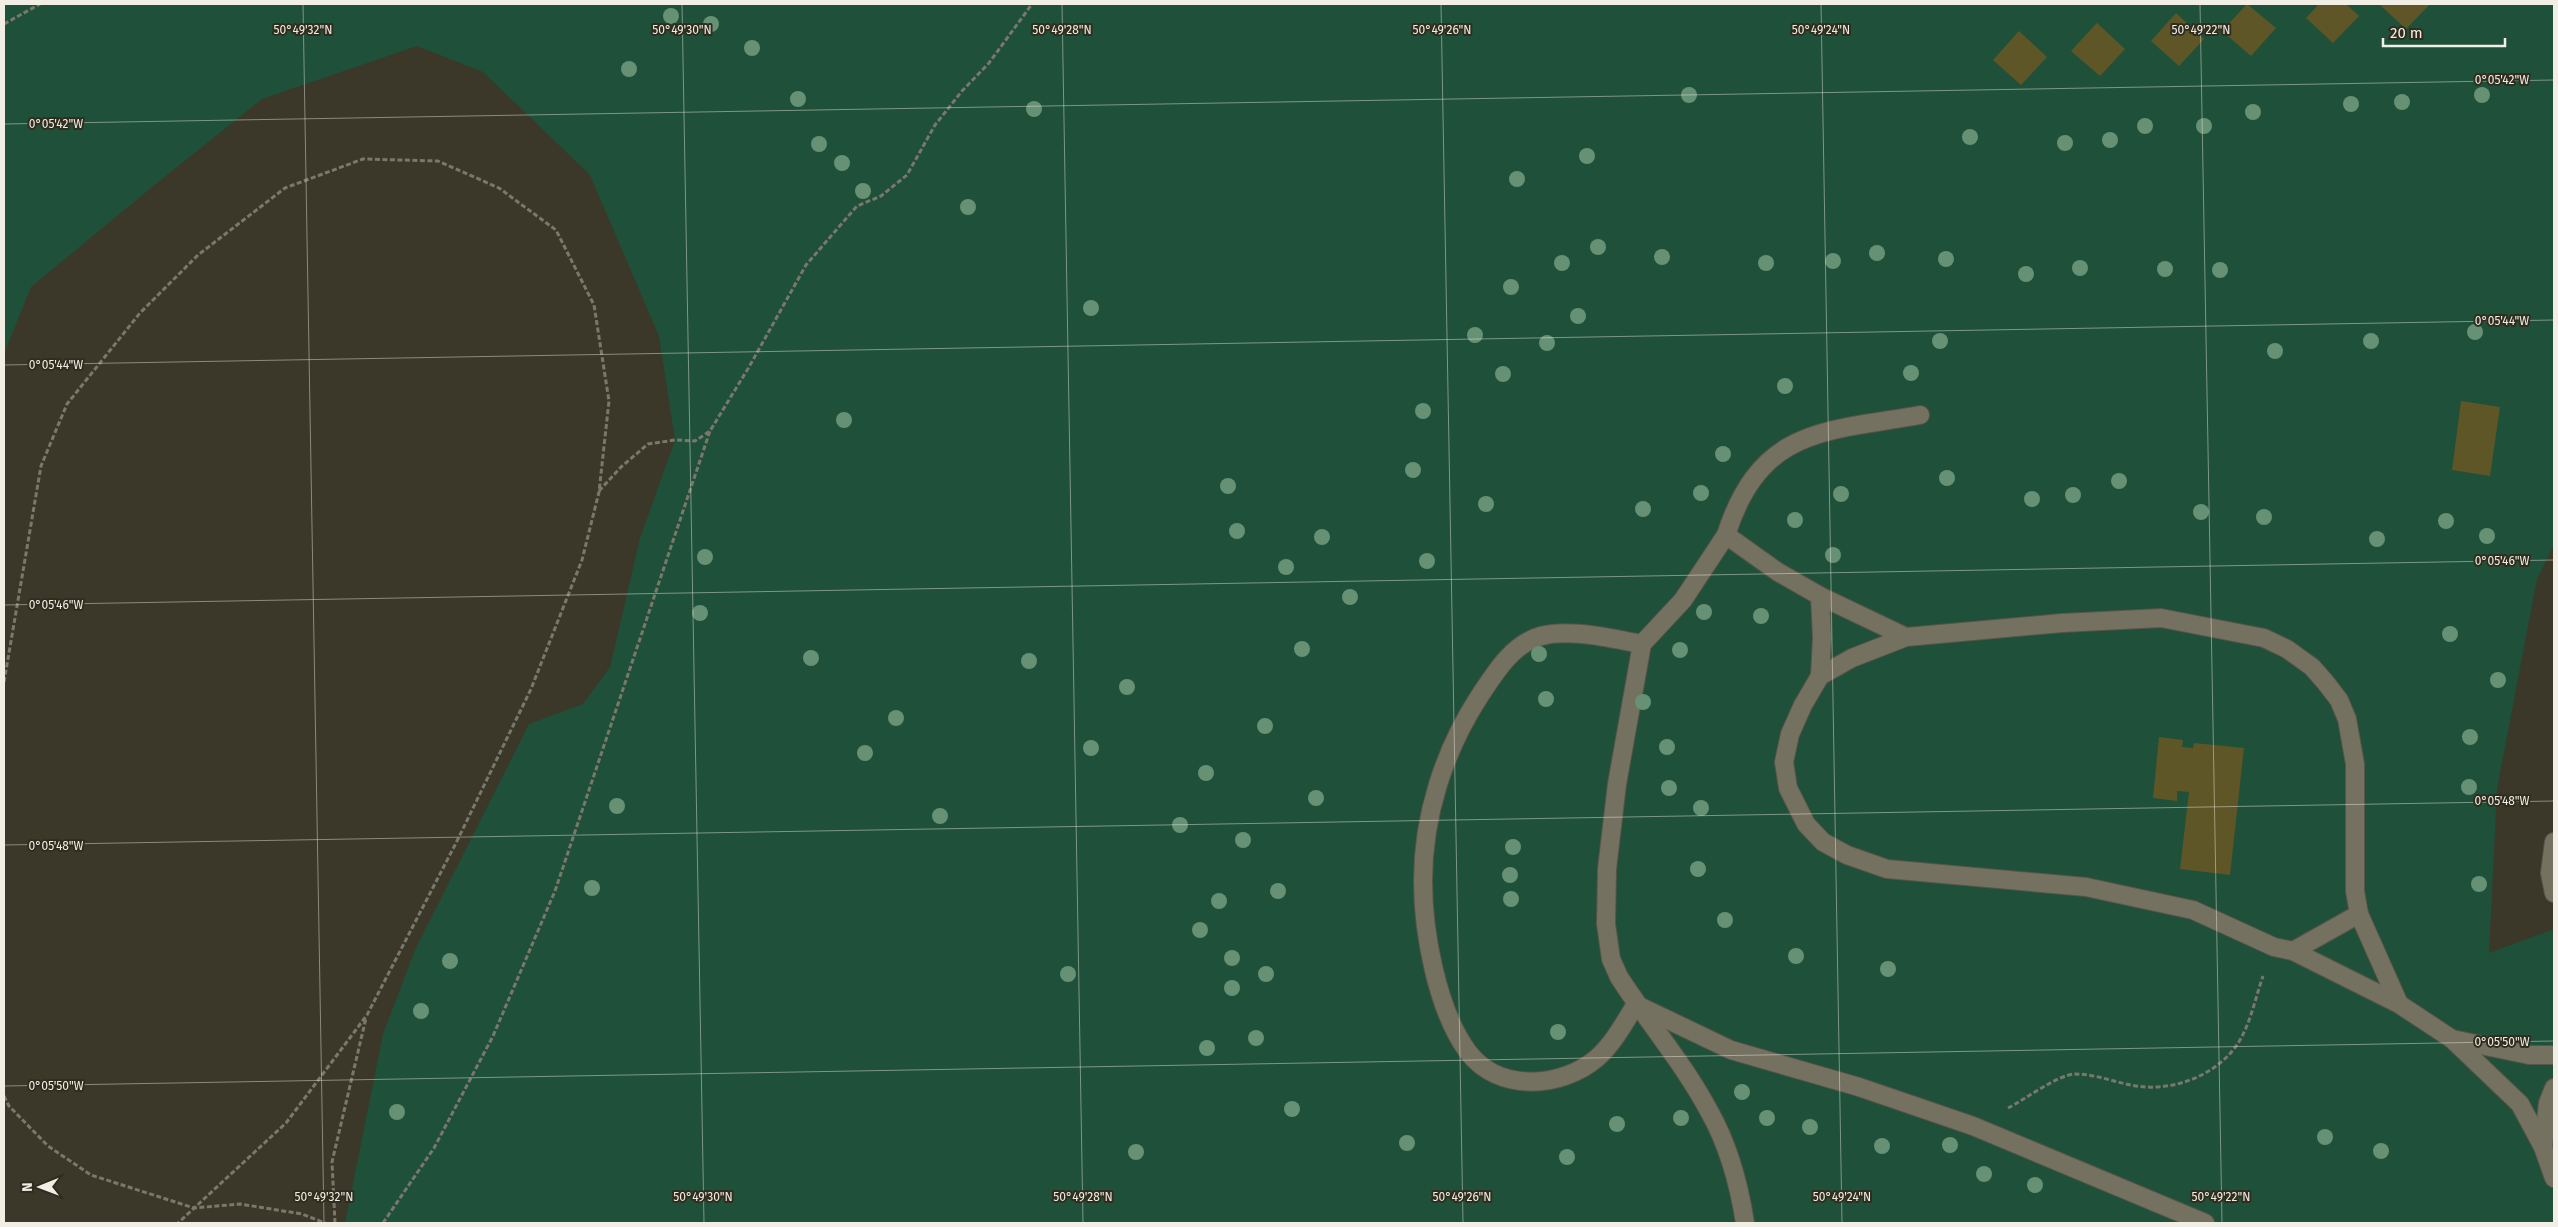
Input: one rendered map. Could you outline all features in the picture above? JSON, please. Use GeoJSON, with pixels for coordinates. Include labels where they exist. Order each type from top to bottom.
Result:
{"type":"FeatureCollection","features":[{"type":"Feature","properties":{"kind":"lane"},"geometry":{"type":"LineString","coordinates":[[1745,1223],[1741,1193],[1730,1156],[1710,1111],[1683,1069],[1636,1004],[1619,977],[1611,959],[1606,924],[1607,869],[1611,831],[1642,644],[1682,600],[1726,535],[1744,490],[1767,460],[1796,441],[1825,432],[1920,415]]}},
{"type":"Feature","properties":{"kind":"lane"},"geometry":{"type":"LineString","coordinates":[[1726,535],[1778,572],[1820,596],[1906,637]]}},
{"type":"Feature","properties":{"kind":"lane"},"geometry":{"type":"LineString","coordinates":[[1820,596],[1822,638],[1820,676],[1802,705],[1790,734],[1784,762],[1788,788],[1795,805],[1806,824],[1823,842],[1847,855],[1887,869],[2086,887],[2193,910],[2274,947],[2293,950],[2399,1004],[2452,1040],[2520,1104],[2543,1147],[2554,1178]]}},
{"type":"Feature","properties":{"kind":"lane"},"geometry":{"type":"LineString","coordinates":[[1820,676],[1852,658],[1906,637],[2062,623],[2161,618],[2264,638],[2287,649],[2312,667],[2326,682],[2339,700],[2347,718],[2355,764],[2355,891],[2359,914],[2399,1004]]}},
{"type":"Feature","properties":{"kind":"lane"},"geometry":{"type":"LineString","coordinates":[[1636,1004],[1600,1056],[1584,1068],[1562,1078],[1541,1082],[1526,1082],[1495,1073],[1480,1064],[1468,1052],[1447,1008],[1428,943],[1423,880],[1429,820],[1446,763],[1469,714],[1505,660],[1522,644],[1542,636],[1563,634],[1603,637],[1642,644]]}},
{"type":"Feature","properties":{"kind":"lane"},"geometry":{"type":"LineString","coordinates":[[2554,842],[2550,873],[2554,893]]}},
{"type":"Feature","properties":{"kind":"lane"},"geometry":{"type":"LineString","coordinates":[[2293,950],[2359,914]]}},
{"type":"Feature","properties":{"kind":"lane"},"geometry":{"type":"LineString","coordinates":[[1636,1004],[1731,1050],[1859,1087],[1973,1126],[2205,1223]]}},
{"type":"Feature","properties":{"kind":"lane"},"geometry":{"type":"LineString","coordinates":[[2452,1040],[2529,1054],[2554,1055]]}},
{"type":"Feature","properties":{"kind":"lane"},"geometry":{"type":"LineString","coordinates":[[2543,1147],[2548,1103],[2554,1088]]}},
{"type":"Feature","properties":{"kind":"path"},"geometry":{"type":"LineString","coordinates":[[4,24],[40,4]]}},
{"type":"Feature","properties":{"kind":"path"},"geometry":{"type":"LineString","coordinates":[[383,1223],[434,1148],[493,1036],[555,891],[710,431],[749,367],[806,265],[857,206],[881,196],[907,175],[935,125],[962,91],[989,63],[1032,4]]}},
{"type":"Feature","properties":{"kind":"path"},"geometry":{"type":"LineString","coordinates":[[4,682],[41,466],[67,404],[140,313],[198,255],[285,188],[363,159],[438,161],[499,188],[556,230],[594,305],[609,401],[598,492],[582,560],[531,689],[456,843],[366,1015],[286,1123],[178,1223]]}},
{"type":"Feature","properties":{"kind":"path"},"geometry":{"type":"LineString","coordinates":[[598,492],[621,467],[648,444],[675,440],[695,441],[710,431]]}},
{"type":"Feature","properties":{"kind":"path"},"geometry":{"type":"LineString","coordinates":[[1973,1126],[2055,1082],[2074,1074],[2147,1087],[2192,1080],[2222,1062],[2240,1039],[2274,947]]}},
{"type":"Feature","properties":{"kind":"path"},"geometry":{"type":"LineString","coordinates":[[335,1223],[332,1162],[366,1015]]}},
{"type":"Feature","properties":{"kind":"path"},"geometry":{"type":"LineString","coordinates":[[4,1096],[10,1106],[48,1146],[91,1175],[194,1208],[240,1204],[302,1214],[325,1223]]}},
{"type":"Feature","properties":{"kind":"green space"},"geometry":{"type":"Polygon","coordinates":[[[4,4],[2554,4],[2554,545],[2537,579],[2497,789],[2489,953],[2554,929],[2554,1223],[345,1223],[383,1034],[415,950],[529,724],[583,704],[610,667],[640,538],[675,440],[659,336],[590,175],[483,72],[417,46],[262,99],[31,287],[4,354],[4,4]]]}},
{"type":"Feature","properties":{"kind":"building"},"geometry":{"type":"Polygon","coordinates":[[[2247,4],[2276,28],[2251,56],[2222,31],[2247,4]]]}},
{"type":"Feature","properties":{"kind":"building"},"geometry":{"type":"Polygon","coordinates":[[[2319,4],[2346,4],[2359,16],[2333,43],[2306,18],[2319,4]]]}},
{"type":"Feature","properties":{"kind":"building"},"geometry":{"type":"Polygon","coordinates":[[[2379,4],[2430,4],[2406,29],[2379,4]]]}},
{"type":"Feature","properties":{"kind":"building"},"geometry":{"type":"Polygon","coordinates":[[[2176,13],[2204,39],[2179,66],[2151,41],[2176,13]]]}},
{"type":"Feature","properties":{"kind":"building"},"geometry":{"type":"Polygon","coordinates":[[[2097,23],[2125,49],[2100,76],[2071,51],[2097,23]]]}},
{"type":"Feature","properties":{"kind":"building"},"geometry":{"type":"Polygon","coordinates":[[[2019,31],[2047,57],[2021,85],[1993,60],[2019,31]]]}},
{"type":"Feature","properties":{"kind":"building"},"geometry":{"type":"Polygon","coordinates":[[[2461,401],[2500,407],[2490,476],[2452,470],[2461,401]]]}},
{"type":"Feature","properties":{"kind":"building"},"geometry":{"type":"Polygon","coordinates":[[[2159,737],[2183,740],[2182,747],[2193,748],[2194,743],[2244,748],[2230,875],[2180,869],[2189,792],[2177,791],[2177,801],[2153,798],[2159,737]]]}}]}
